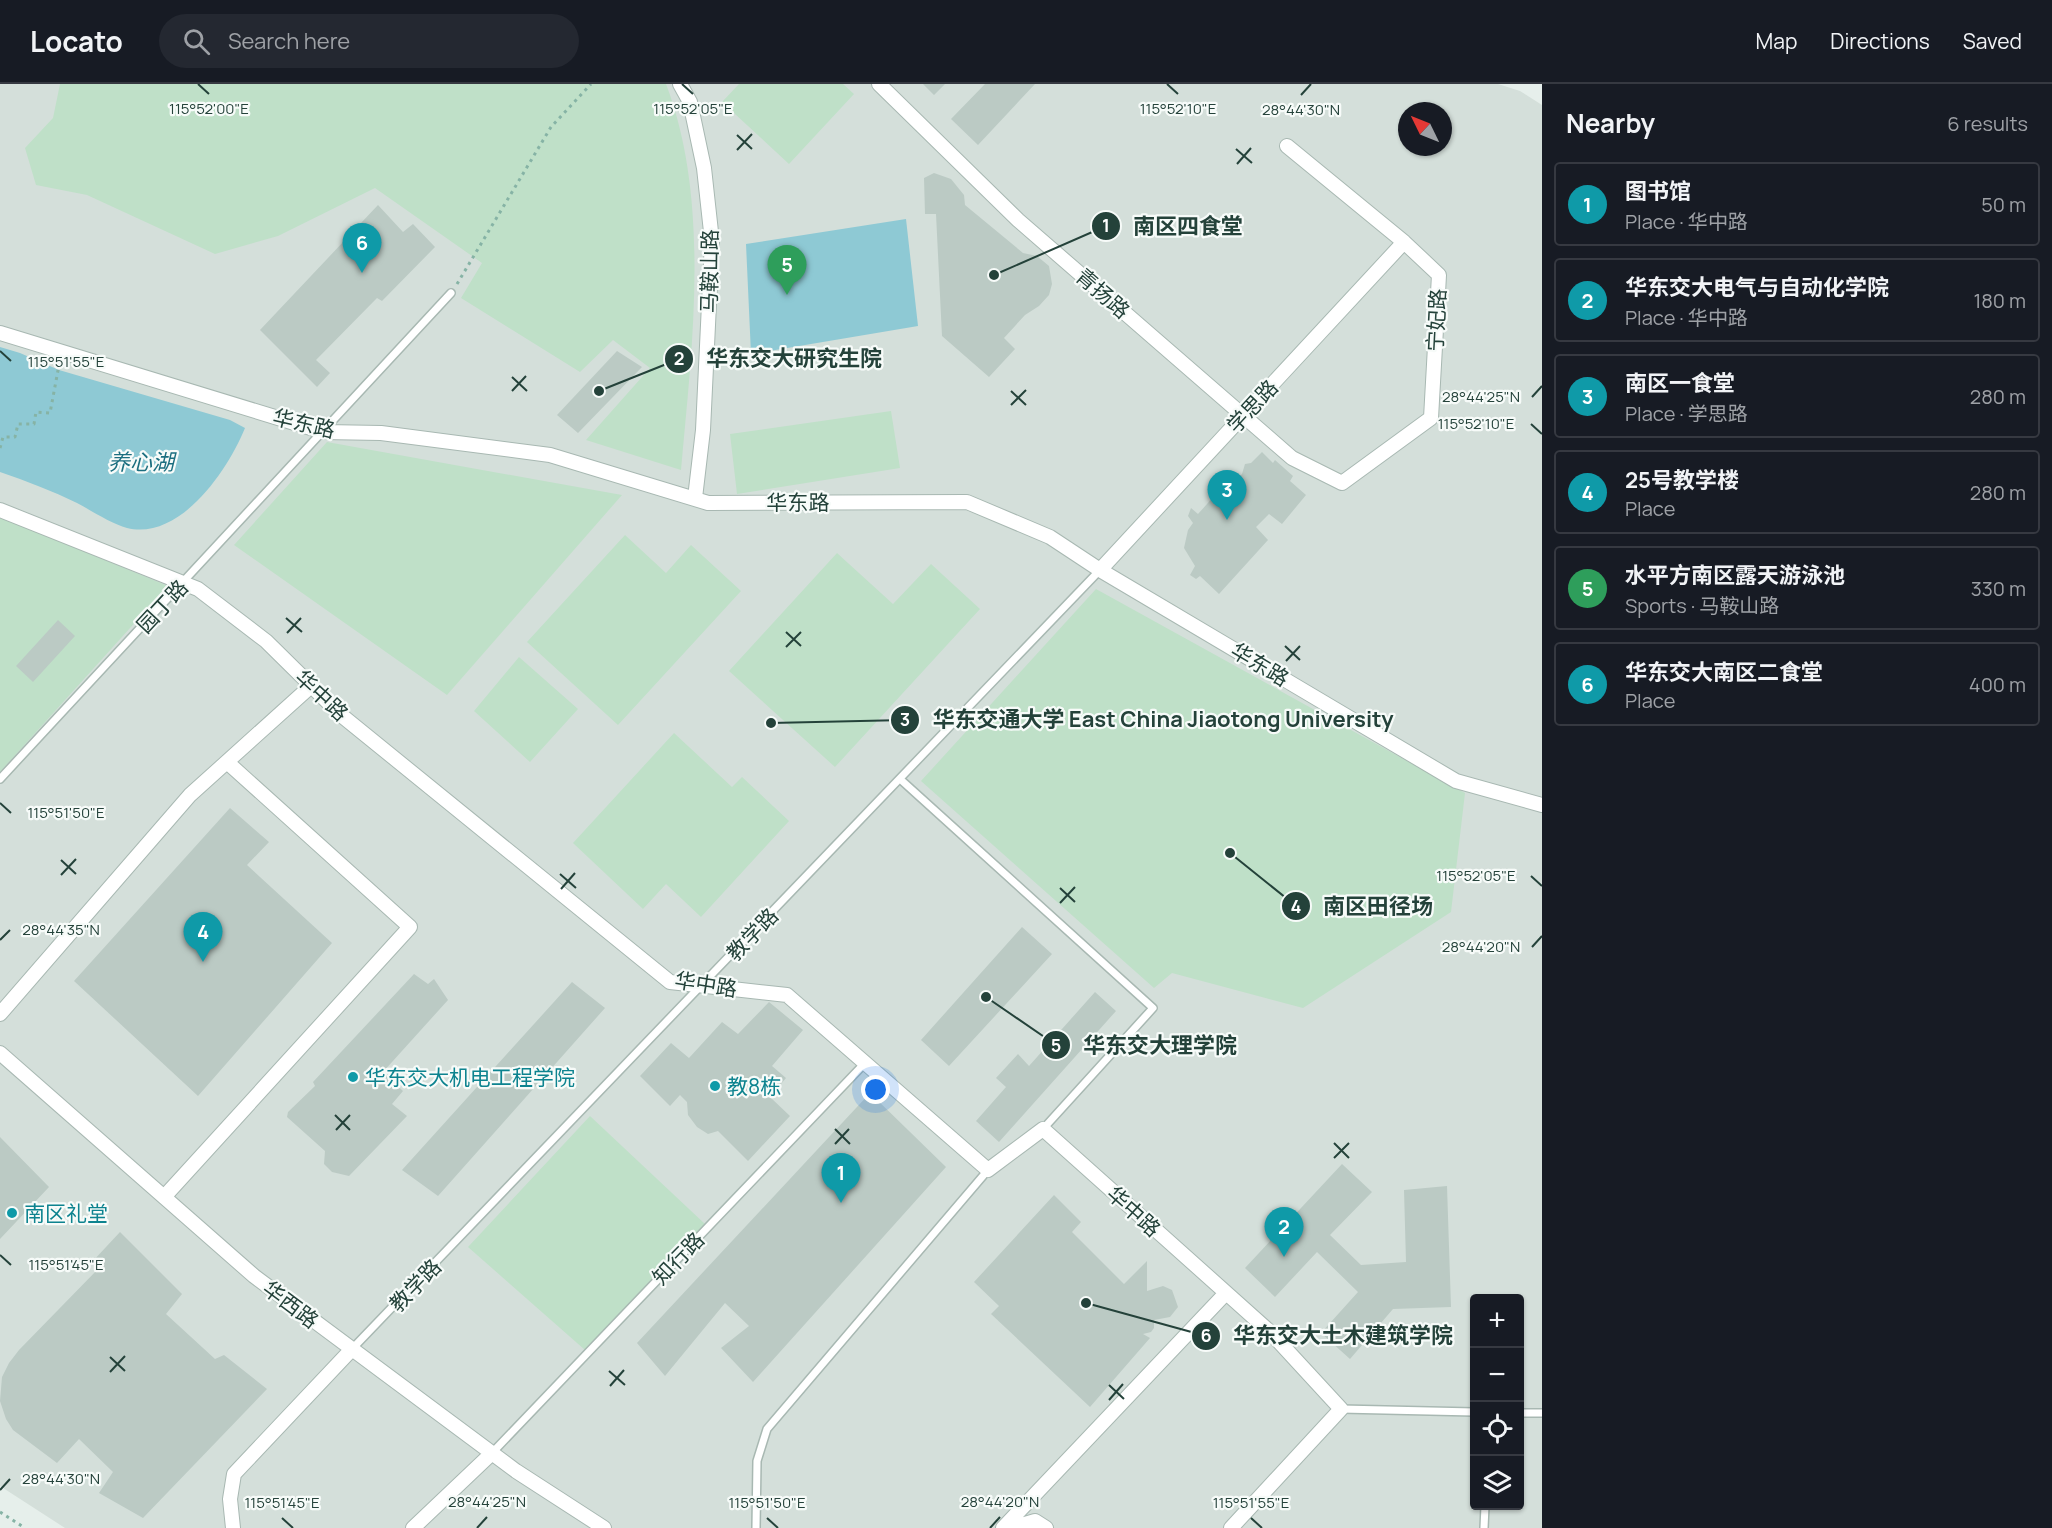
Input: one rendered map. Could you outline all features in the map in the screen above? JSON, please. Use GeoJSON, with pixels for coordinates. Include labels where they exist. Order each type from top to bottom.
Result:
{"type":"FeatureCollection","features":[{"type":"Feature","properties":{"kind":"street","name":"青扬路"},"geometry":{"type":"LineString","coordinates":[[879,84],[1018,220],[1292,458],[1342,483]]}},
{"type":"Feature","properties":{"kind":"street","name":"马鞍山路"},"geometry":{"type":"LineString","coordinates":[[685,86],[704,168],[712,241],[703,430],[695,498]]}},
{"type":"Feature","properties":{"kind":"street","name":"宁妃路"},"geometry":{"type":"LineString","coordinates":[[1287,146],[1404,242],[1439,275],[1431,418],[1342,483]]}},
{"type":"Feature","properties":{"kind":"street","name":"学思路"},"geometry":{"type":"LineString","coordinates":[[1100,570],[1404,242]]}},
{"type":"Feature","properties":{"kind":"street","name":"华东路"},"geometry":{"type":"LineString","coordinates":[[0,333],[324,432],[381,433],[550,455],[708,502],[967,502],[1050,537],[1100,570],[1456,781],[1542,805]]}},
{"type":"Feature","properties":{"kind":"street","name":"华中路"},"geometry":{"type":"LineString","coordinates":[[0,510],[198,589],[266,642],[341,715],[670,982],[787,995],[988,1170]]}},
{"type":"Feature","properties":{"kind":"street"},"geometry":{"type":"LineString","coordinates":[[0,1014],[190,795],[311,686]]}},
{"type":"Feature","properties":{"kind":"street"},"geometry":{"type":"LineString","coordinates":[[164,1197],[410,927],[227,762]]}},
{"type":"Feature","properties":{"kind":"street","name":"华西路"},"geometry":{"type":"LineString","coordinates":[[0,1053],[254,1276],[491,1454],[604,1528]]}},
{"type":"Feature","properties":{"kind":"street","name":"华中路"},"geometry":{"type":"LineString","coordinates":[[1043,1129],[1270,1332],[1341,1408]]}},
{"type":"Feature","properties":{"kind":"street"},"geometry":{"type":"LineString","coordinates":[[988,1170],[1043,1129]]}},
{"type":"Feature","properties":{"kind":"street"},"geometry":{"type":"LineString","coordinates":[[1003,1528],[1226,1293]]}},
{"type":"Feature","properties":{"kind":"street"},"geometry":{"type":"LineString","coordinates":[[233,1528],[230,1499],[234,1474],[352,1349]]}},
{"type":"Feature","properties":{"kind":"street"},"geometry":{"type":"LineString","coordinates":[[1231,1528],[1341,1408]]}},
{"type":"Feature","properties":{"kind":"street"},"geometry":{"type":"LineString","coordinates":[[413,1528],[491,1454]]}},
{"type":"Feature","properties":{"kind":"street"},"geometry":{"type":"LineString","coordinates":[[1011,1528],[1035,1521],[1046,1528]]}},
{"type":"Feature","properties":{"kind":"lane","name":"园丁路"},"geometry":{"type":"LineString","coordinates":[[0,779],[324,432],[451,292]]}},
{"type":"Feature","properties":{"kind":"lane","name":"教学路"},"geometry":{"type":"LineString","coordinates":[[352,1349],[1100,570]]}},
{"type":"Feature","properties":{"kind":"lane"},"geometry":{"type":"LineString","coordinates":[[900,779],[1153,1008],[1043,1129]]}},
{"type":"Feature","properties":{"kind":"lane","name":"知行路"},"geometry":{"type":"LineString","coordinates":[[491,1454],[865,1062]]}},
{"type":"Feature","properties":{"kind":"lane"},"geometry":{"type":"LineString","coordinates":[[756,1528],[757,1461],[767,1429],[988,1170]]}},
{"type":"Feature","properties":{"kind":"lane"},"geometry":{"type":"LineString","coordinates":[[1341,1408],[1470,1412]]}},
{"type":"Feature","properties":{"kind":"lane"},"geometry":{"type":"LineString","coordinates":[[1524,1413],[1542,1413]]}},
{"type":"Feature","properties":{"kind":"lane"},"geometry":{"type":"LineString","coordinates":[[1484,1528],[1485,1510]]}},
{"type":"Feature","properties":{"kind":"path"},"geometry":{"type":"LineString","coordinates":[[451,292],[551,127],[591,84]]}},
{"type":"Feature","properties":{"kind":"path"},"geometry":{"type":"LineString","coordinates":[[0,448],[3,437],[15,437],[18,424],[34,424],[36,412],[50,413],[59,363]]}},
{"type":"Feature","properties":{"kind":"path"},"geometry":{"type":"LineString","coordinates":[[0,1512],[25,1528]]}},
{"type":"Feature","properties":{"kind":"shaded area"},"geometry":{"type":"Polygon","coordinates":[[[0,84],[1498,84],[1520,91],[1542,105],[1542,1528],[65,1528],[0,1486],[0,84]]]}},
{"type":"Feature","properties":{"kind":"green space"},"geometry":{"type":"Polygon","coordinates":[[[60,84],[666,84],[680,129],[689,177],[693,226],[693,325],[681,470],[586,440],[650,368],[613,340],[580,372],[461,298],[482,263],[375,188],[278,236],[215,254],[87,195],[36,185],[25,148],[53,118],[60,84]]]}},
{"type":"Feature","properties":{"kind":"green space"},"geometry":{"type":"Polygon","coordinates":[[[739,84],[843,84],[854,94],[789,164],[722,102],[739,84]]]}},
{"type":"Feature","properties":{"kind":"green space"},"geometry":{"type":"Polygon","coordinates":[[[891,411],[900,468],[737,494],[730,434],[891,411]]]}},
{"type":"Feature","properties":{"kind":"green space"},"geometry":{"type":"Polygon","coordinates":[[[327,442],[622,495],[447,695],[234,545],[327,442]]]}},
{"type":"Feature","properties":{"kind":"green space"},"geometry":{"type":"Polygon","coordinates":[[[0,517],[168,586],[0,772],[0,517]]]}},
{"type":"Feature","properties":{"kind":"green space"},"geometry":{"type":"Polygon","coordinates":[[[625,535],[666,573],[691,545],[741,591],[618,725],[527,642],[625,535]]]}},
{"type":"Feature","properties":{"kind":"green space"},"geometry":{"type":"Polygon","coordinates":[[[837,553],[893,604],[931,564],[980,609],[835,767],[729,671],[837,553]]]}},
{"type":"Feature","properties":{"kind":"green space"},"geometry":{"type":"Polygon","coordinates":[[[1096,589],[1465,793],[1451,912],[1303,1008],[1172,973],[1154,988],[921,781],[1096,589]]]}},
{"type":"Feature","properties":{"kind":"green space"},"geometry":{"type":"Polygon","coordinates":[[[519,657],[578,709],[530,762],[474,711],[519,657]]]}},
{"type":"Feature","properties":{"kind":"green space"},"geometry":{"type":"Polygon","coordinates":[[[674,733],[732,787],[742,777],[789,821],[701,917],[666,884],[643,909],[573,843],[674,733]]]}},
{"type":"Feature","properties":{"kind":"green space"},"geometry":{"type":"Polygon","coordinates":[[[590,1116],[705,1224],[585,1350],[468,1247],[590,1116]]]}},
{"type":"Feature","properties":{"kind":"water"},"geometry":{"type":"Polygon","coordinates":[[[906,219],[918,326],[751,354],[746,244],[906,219]]]}},
{"type":"Feature","properties":{"kind":"water","name":"养心湖"},"geometry":{"type":"Polygon","coordinates":[[[0,347],[59,370],[230,420],[245,428],[227,463],[200,499],[165,524],[147,529],[127,528],[58,494],[0,472],[0,347]]]}},
{"type":"Feature","properties":{"kind":"building"},"geometry":{"type":"Polygon","coordinates":[[[923,84],[945,84],[934,95],[923,84]]]}},
{"type":"Feature","properties":{"kind":"building"},"geometry":{"type":"Polygon","coordinates":[[[985,84],[1035,84],[978,145],[951,119],[985,84]]]}},
{"type":"Feature","properties":{"kind":"building"},"geometry":{"type":"Polygon","coordinates":[[[934,173],[951,179],[964,195],[965,205],[1023,253],[1037,256],[1049,266],[1052,284],[1049,295],[1039,306],[1025,315],[1004,338],[1015,349],[989,377],[942,336],[936,214],[925,214],[924,178],[934,173]]]}},
{"type":"Feature","properties":{"kind":"building"},"geometry":{"type":"Polygon","coordinates":[[[378,205],[403,232],[413,224],[435,247],[382,301],[377,298],[316,360],[330,373],[317,387],[260,330],[378,205]]]}},
{"type":"Feature","properties":{"kind":"building"},"geometry":{"type":"Polygon","coordinates":[[[617,351],[642,367],[578,433],[557,415],[617,351]]]}},
{"type":"Feature","properties":{"kind":"building"},"geometry":{"type":"Polygon","coordinates":[[[1262,452],[1273,463],[1275,460],[1293,476],[1290,481],[1306,495],[1282,524],[1269,514],[1256,527],[1268,540],[1219,594],[1200,576],[1196,579],[1190,575],[1195,566],[1184,548],[1188,530],[1193,523],[1188,516],[1191,508],[1198,514],[1216,494],[1220,497],[1242,474],[1245,464],[1251,463],[1262,452]]]}},
{"type":"Feature","properties":{"kind":"building"},"geometry":{"type":"Polygon","coordinates":[[[58,620],[75,636],[33,682],[16,666],[58,620]]]}},
{"type":"Feature","properties":{"kind":"building"},"geometry":{"type":"Polygon","coordinates":[[[230,808],[269,842],[247,865],[332,943],[198,1096],[74,981],[230,808]]]}},
{"type":"Feature","properties":{"kind":"building"},"geometry":{"type":"Polygon","coordinates":[[[1022,927],[1052,954],[949,1066],[921,1040],[1022,927]]]}},
{"type":"Feature","properties":{"kind":"building","name":"华东交大机电工程学院"},"geometry":{"type":"Polygon","coordinates":[[[414,974],[428,984],[434,979],[448,1000],[383,1072],[403,1091],[392,1104],[407,1116],[349,1176],[332,1172],[324,1164],[325,1151],[287,1117],[288,1112],[315,1086],[313,1082],[414,974]]]}},
{"type":"Feature","properties":{"kind":"building","name":"华东交大机电工程学院"},"geometry":{"type":"Polygon","coordinates":[[[572,982],[605,1008],[438,1196],[402,1170],[572,982]]]}},
{"type":"Feature","properties":{"kind":"building"},"geometry":{"type":"Polygon","coordinates":[[[1095,992],[1116,1011],[999,1142],[976,1121],[1006,1087],[996,1078],[1018,1054],[1029,1066],[1095,992]]]}},
{"type":"Feature","properties":{"kind":"building","name":"教8栋"},"geometry":{"type":"Polygon","coordinates":[[[769,1002],[803,1030],[772,1066],[786,1078],[770,1097],[790,1116],[748,1161],[718,1131],[708,1134],[697,1127],[688,1115],[687,1102],[680,1095],[670,1106],[640,1076],[671,1043],[689,1058],[722,1022],[738,1034],[769,1002]]]}},
{"type":"Feature","properties":{"kind":"building"},"geometry":{"type":"Polygon","coordinates":[[[870,1093],[946,1167],[753,1382],[721,1348],[749,1326],[725,1303],[665,1376],[637,1343],[870,1093]]]}},
{"type":"Feature","properties":{"kind":"building","name":"南区礼堂"},"geometry":{"type":"Polygon","coordinates":[[[0,1137],[49,1187],[0,1239],[0,1137]]]}},
{"type":"Feature","properties":{"kind":"building"},"geometry":{"type":"Polygon","coordinates":[[[1342,1164],[1372,1192],[1330,1235],[1361,1265],[1406,1262],[1404,1190],[1447,1186],[1451,1307],[1393,1309],[1350,1359],[1321,1333],[1358,1292],[1317,1252],[1275,1297],[1245,1268],[1342,1164]]]}},
{"type":"Feature","properties":{"kind":"building"},"geometry":{"type":"Polygon","coordinates":[[[1054,1195],[1081,1222],[1072,1232],[1124,1284],[1147,1261],[1147,1291],[1163,1286],[1172,1290],[1178,1307],[1170,1317],[1154,1320],[1154,1328],[1151,1332],[1143,1334],[1150,1338],[1090,1407],[991,1314],[999,1306],[974,1282],[1054,1195]]]}},
{"type":"Feature","properties":{"kind":"building"},"geometry":{"type":"Polygon","coordinates":[[[120,1232],[182,1294],[166,1314],[215,1359],[224,1355],[267,1389],[143,1518],[99,1493],[113,1472],[79,1439],[57,1463],[13,1430],[6,1419],[0,1401],[2,1377],[9,1363],[98,1269],[92,1262],[120,1232]]]}},
{"type":"Feature","properties":{"kind":"place","name":"华东交大南区二食堂"},"geometry":{"type":"Point","coordinates":[362,273]}},
{"type":"Feature","properties":{"kind":"place","name":"南区四食堂"},"geometry":{"type":"Point","coordinates":[994,275]}},
{"type":"Feature","properties":{"kind":"place","name":"水平方南区露天游泳池"},"geometry":{"type":"Point","coordinates":[787,295]}},
{"type":"Feature","properties":{"kind":"place","name":"华东交大研究生院"},"geometry":{"type":"Point","coordinates":[599,391]}},
{"type":"Feature","properties":{"kind":"place","name":"南区一食堂"},"geometry":{"type":"Point","coordinates":[1227,520]}},
{"type":"Feature","properties":{"kind":"place","name":"华东交通大学 East China Jiaotong University"},"geometry":{"type":"Point","coordinates":[771,723]}},
{"type":"Feature","properties":{"kind":"place","name":"南区田径场"},"geometry":{"type":"Point","coordinates":[1230,853]}},
{"type":"Feature","properties":{"kind":"place","name":"25号教学楼"},"geometry":{"type":"Point","coordinates":[203,962]}},
{"type":"Feature","properties":{"kind":"place","name":"华东交大理学院"},"geometry":{"type":"Point","coordinates":[986,997]}},
{"type":"Feature","properties":{"kind":"place","name":"华东交大机电工程学院"},"geometry":{"type":"Point","coordinates":[353,1077]}},
{"type":"Feature","properties":{"kind":"place","name":"教8栋"},"geometry":{"type":"Point","coordinates":[715,1086]}},
{"type":"Feature","properties":{"kind":"place","name":"图书馆"},"geometry":{"type":"Point","coordinates":[841,1203]}},
{"type":"Feature","properties":{"kind":"place","name":"南区礼堂"},"geometry":{"type":"Point","coordinates":[12,1213]}},
{"type":"Feature","properties":{"kind":"place","name":"华东交大电气与自动化学院"},"geometry":{"type":"Point","coordinates":[1284,1257]}},
{"type":"Feature","properties":{"kind":"place","name":"华东交大土木建筑学院"},"geometry":{"type":"Point","coordinates":[1086,1303]}}]}
